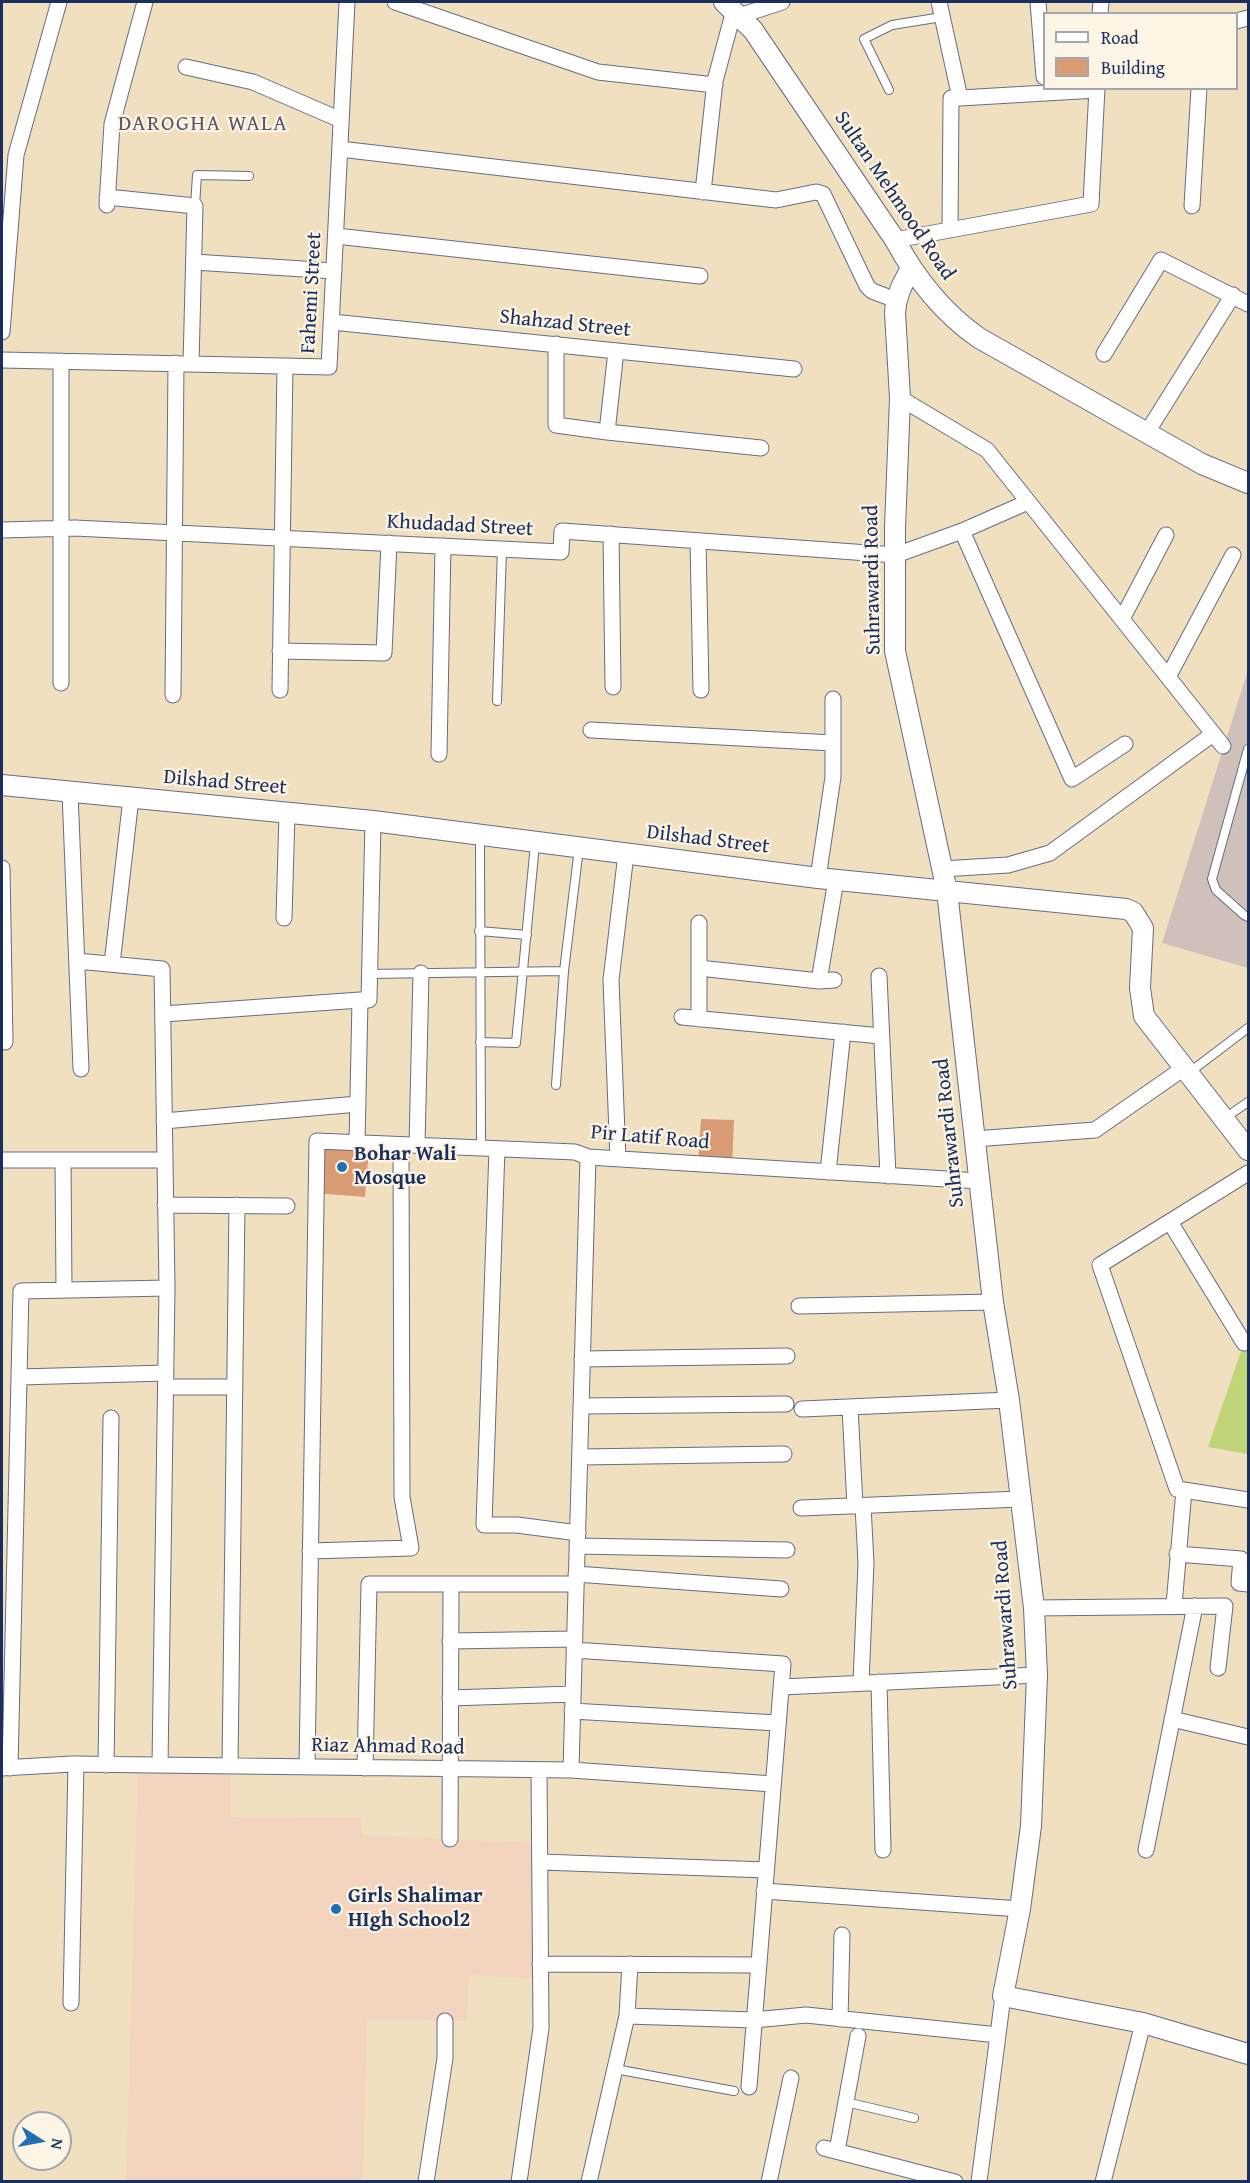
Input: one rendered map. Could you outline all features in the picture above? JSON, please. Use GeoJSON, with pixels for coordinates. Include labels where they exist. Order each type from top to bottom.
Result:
{"type":"FeatureCollection","features":[{"type":"Feature","properties":{"kind":"street"},"geometry":{"type":"LineString","coordinates":[[2,332],[16,155],[59,2]]}},
{"type":"Feature","properties":{"kind":"street"},"geometry":{"type":"LineString","coordinates":[[145,2],[112,124],[107,201],[195,206],[194,261],[184,364],[174,532],[173,696]]}},
{"type":"Feature","properties":{"kind":"street","name":"Fahemi Street"},"geometry":{"type":"LineString","coordinates":[[2,360],[329,367],[347,2]]}},
{"type":"Feature","properties":{"kind":"street"},"geometry":{"type":"LineString","coordinates":[[395,2],[598,72],[715,85]]}},
{"type":"Feature","properties":{"kind":"street"},"geometry":{"type":"LineString","coordinates":[[703,192],[715,85],[732,9],[782,2]]}},
{"type":"Feature","properties":{"kind":"street"},"geometry":{"type":"LineString","coordinates":[[1038,2],[1043,64]]}},
{"type":"Feature","properties":{"kind":"street","name":"Sultan Mehmood Road"},"geometry":{"type":"LineString","coordinates":[[732,9],[753,30],[895,240],[911,269],[938,302],[962,326],[1146,434],[1202,464],[1248,483]]}},
{"type":"Feature","properties":{"kind":"street"},"geometry":{"type":"LineString","coordinates":[[940,9],[960,98]]}},
{"type":"Feature","properties":{"kind":"street"},"geometry":{"type":"LineString","coordinates":[[186,67],[253,82],[342,120]]}},
{"type":"Feature","properties":{"kind":"street"},"geometry":{"type":"LineString","coordinates":[[950,229],[951,99],[1071,90]]}},
{"type":"Feature","properties":{"kind":"street"},"geometry":{"type":"LineString","coordinates":[[895,240],[1091,204],[1096,90]]}},
{"type":"Feature","properties":{"kind":"street"},"geometry":{"type":"LineString","coordinates":[[1192,206],[1199,90]]}},
{"type":"Feature","properties":{"kind":"street"},"geometry":{"type":"LineString","coordinates":[[340,149],[776,200],[816,192],[823,194],[867,286],[872,291],[896,300]]}},
{"type":"Feature","properties":{"kind":"street"},"geometry":{"type":"LineString","coordinates":[[336,236],[700,276]]}},
{"type":"Feature","properties":{"kind":"street"},"geometry":{"type":"LineString","coordinates":[[1104,354],[1161,260],[1248,304]]}},
{"type":"Feature","properties":{"kind":"street"},"geometry":{"type":"LineString","coordinates":[[194,261],[334,272]]}},
{"type":"Feature","properties":{"kind":"street","name":"Suhrawardi Road"},"geometry":{"type":"LineString","coordinates":[[911,269],[896,300],[900,398],[895,651],[946,891],[993,1302],[1009,1400],[1034,1608],[1037,1675],[1031,1826],[1020,1909],[1003,1996]]}},
{"type":"Feature","properties":{"kind":"street"},"geometry":{"type":"LineString","coordinates":[[1146,434],[1233,295]]}},
{"type":"Feature","properties":{"kind":"street","name":"Shahzad Street"},"geometry":{"type":"LineString","coordinates":[[332,321],[794,369]]}},
{"type":"Feature","properties":{"kind":"street"},"geometry":{"type":"LineString","coordinates":[[556,344],[555,425],[761,448]]}},
{"type":"Feature","properties":{"kind":"street"},"geometry":{"type":"LineString","coordinates":[[607,432],[616,351]]}},
{"type":"Feature","properties":{"kind":"street"},"geometry":{"type":"LineString","coordinates":[[61,361],[61,683]]}},
{"type":"Feature","properties":{"kind":"street"},"geometry":{"type":"LineString","coordinates":[[280,690],[285,366]]}},
{"type":"Feature","properties":{"kind":"street"},"geometry":{"type":"LineString","coordinates":[[900,398],[987,450],[1223,746]]}},
{"type":"Feature","properties":{"kind":"street"},"geometry":{"type":"LineString","coordinates":[[896,555],[962,531],[1028,502]]}},
{"type":"Feature","properties":{"kind":"street","name":"Khudadad Street"},"geometry":{"type":"LineString","coordinates":[[2,530],[61,528],[174,532],[561,552],[562,531],[896,555]]}},
{"type":"Feature","properties":{"kind":"street"},"geometry":{"type":"LineString","coordinates":[[962,531],[1072,779],[1125,744]]}},
{"type":"Feature","properties":{"kind":"street"},"geometry":{"type":"LineString","coordinates":[[611,534],[613,687]]}},
{"type":"Feature","properties":{"kind":"street"},"geometry":{"type":"LineString","coordinates":[[1122,619],[1166,535]]}},
{"type":"Feature","properties":{"kind":"street"},"geometry":{"type":"LineString","coordinates":[[698,541],[701,690]]}},
{"type":"Feature","properties":{"kind":"street"},"geometry":{"type":"LineString","coordinates":[[280,651],[384,653],[389,543]]}},
{"type":"Feature","properties":{"kind":"street"},"geometry":{"type":"LineString","coordinates":[[440,754],[443,546]]}},
{"type":"Feature","properties":{"kind":"street"},"geometry":{"type":"LineString","coordinates":[[1168,678],[1233,555]]}},
{"type":"Feature","properties":{"kind":"street"},"geometry":{"type":"LineString","coordinates":[[699,968],[826,981],[827,879],[833,777],[833,699]]}},
{"type":"Feature","properties":{"kind":"street"},"geometry":{"type":"LineString","coordinates":[[591,730],[833,743]]}},
{"type":"Feature","properties":{"kind":"street"},"geometry":{"type":"LineString","coordinates":[[942,869],[1008,865],[1050,853],[1213,734]]}},
{"type":"Feature","properties":{"kind":"street","name":"Dilshad Street"},"geometry":{"type":"LineString","coordinates":[[2,785],[373,821],[827,879],[1126,909],[1133,912],[1143,928],[1140,988],[1144,1016],[1248,1150]]}},
{"type":"Feature","properties":{"kind":"street"},"geometry":{"type":"LineString","coordinates":[[70,792],[81,1070]]}},
{"type":"Feature","properties":{"kind":"street"},"geometry":{"type":"LineString","coordinates":[[112,964],[131,798]]}},
{"type":"Feature","properties":{"kind":"street"},"geometry":{"type":"LineString","coordinates":[[284,918],[287,813]]}},
{"type":"Feature","properties":{"kind":"street"},"geometry":{"type":"LineString","coordinates":[[163,1014],[369,1000],[373,821]]}},
{"type":"Feature","properties":{"kind":"street"},"geometry":{"type":"LineString","coordinates":[[618,1159],[611,980],[626,854]]}},
{"type":"Feature","properties":{"kind":"street"},"geometry":{"type":"LineString","coordinates":[[2,868],[5,1042]]}},
{"type":"Feature","properties":{"kind":"street"},"geometry":{"type":"LineString","coordinates":[[699,923],[699,1019]]}},
{"type":"Feature","properties":{"kind":"street"},"geometry":{"type":"LineString","coordinates":[[77,962],[162,969],[167,1288],[160,1765]]}},
{"type":"Feature","properties":{"kind":"street"},"geometry":{"type":"LineString","coordinates":[[417,1145],[421,973]]}},
{"type":"Feature","properties":{"kind":"street"},"geometry":{"type":"LineString","coordinates":[[879,976],[888,1176]]}},
{"type":"Feature","properties":{"kind":"street"},"geometry":{"type":"LineString","coordinates":[[357,1143],[360,1000]]}},
{"type":"Feature","properties":{"kind":"street"},"geometry":{"type":"LineString","coordinates":[[682,1017],[881,1036]]}},
{"type":"Feature","properties":{"kind":"street"},"geometry":{"type":"LineString","coordinates":[[828,1172],[843,1032]]}},
{"type":"Feature","properties":{"kind":"street"},"geometry":{"type":"LineString","coordinates":[[974,1139],[1095,1130],[1186,1071]]}},
{"type":"Feature","properties":{"kind":"street"},"geometry":{"type":"LineString","coordinates":[[165,1121],[358,1104]]}},
{"type":"Feature","properties":{"kind":"street","name":"Pir Latif Road"},"geometry":{"type":"LineString","coordinates":[[310,1551],[317,1141],[575,1152],[588,1157],[979,1181]]}},
{"type":"Feature","properties":{"kind":"street"},"geometry":{"type":"LineString","coordinates":[[307,1767],[310,1551],[411,1548],[402,1497],[400,1145]]}},
{"type":"Feature","properties":{"kind":"street"},"geometry":{"type":"LineString","coordinates":[[497,1149],[484,1525],[517,1525],[577,1540],[788,1550]]}},
{"type":"Feature","properties":{"kind":"street"},"geometry":{"type":"LineString","coordinates":[[571,1770],[588,1157]]}},
{"type":"Feature","properties":{"kind":"street"},"geometry":{"type":"LineString","coordinates":[[2,1160],[165,1160]]}},
{"type":"Feature","properties":{"kind":"street"},"geometry":{"type":"LineString","coordinates":[[63,1160],[64,1290]]}},
{"type":"Feature","properties":{"kind":"street"},"geometry":{"type":"LineString","coordinates":[[1248,1173],[1100,1265],[1177,1489],[1248,1500]]}},
{"type":"Feature","properties":{"kind":"street"},"geometry":{"type":"LineString","coordinates":[[165,1205],[287,1206]]}},
{"type":"Feature","properties":{"kind":"street"},"geometry":{"type":"LineString","coordinates":[[230,1766],[237,1205]]}},
{"type":"Feature","properties":{"kind":"street"},"geometry":{"type":"LineString","coordinates":[[1170,1222],[1244,1343]]}},
{"type":"Feature","properties":{"kind":"street"},"geometry":{"type":"LineString","coordinates":[[6,1768],[21,1291],[167,1288]]}},
{"type":"Feature","properties":{"kind":"street"},"geometry":{"type":"LineString","coordinates":[[799,1306],[993,1302]]}},
{"type":"Feature","properties":{"kind":"street"},"geometry":{"type":"LineString","coordinates":[[582,1359],[787,1356]]}},
{"type":"Feature","properties":{"kind":"street"},"geometry":{"type":"LineString","coordinates":[[19,1377],[166,1380],[235,1387]]}},
{"type":"Feature","properties":{"kind":"street"},"geometry":{"type":"LineString","coordinates":[[802,1409],[1009,1400]]}},
{"type":"Feature","properties":{"kind":"street"},"geometry":{"type":"LineString","coordinates":[[581,1406],[786,1404]]}},
{"type":"Feature","properties":{"kind":"street"},"geometry":{"type":"LineString","coordinates":[[850,1407],[866,1563],[861,1683]]}},
{"type":"Feature","properties":{"kind":"street"},"geometry":{"type":"LineString","coordinates":[[106,1765],[111,1418]]}},
{"type":"Feature","properties":{"kind":"street"},"geometry":{"type":"LineString","coordinates":[[580,1457],[784,1454]]}},
{"type":"Feature","properties":{"kind":"street"},"geometry":{"type":"LineString","coordinates":[[1174,1605],[1184,1490]]}},
{"type":"Feature","properties":{"kind":"street"},"geometry":{"type":"LineString","coordinates":[[801,1508],[1020,1499]]}},
{"type":"Feature","properties":{"kind":"street"},"geometry":{"type":"LineString","coordinates":[[1177,1554],[1241,1559],[1239,1583],[1248,1584]]}},
{"type":"Feature","properties":{"kind":"street"},"geometry":{"type":"LineString","coordinates":[[365,1768],[369,1584],[451,1584],[576,1579],[781,1589]]}},
{"type":"Feature","properties":{"kind":"street"},"geometry":{"type":"LineString","coordinates":[[450,1839],[451,1584]]}},
{"type":"Feature","properties":{"kind":"street"},"geometry":{"type":"LineString","coordinates":[[1146,1850],[1195,1606]]}},
{"type":"Feature","properties":{"kind":"street"},"geometry":{"type":"LineString","coordinates":[[1034,1608],[1225,1606],[1218,1668]]}},
{"type":"Feature","properties":{"kind":"street"},"geometry":{"type":"LineString","coordinates":[[450,1641],[574,1645],[783,1664],[754,2020],[742,2089]]}},
{"type":"Feature","properties":{"kind":"street"},"geometry":{"type":"LineString","coordinates":[[782,1687],[1037,1675]]}},
{"type":"Feature","properties":{"kind":"street"},"geometry":{"type":"LineString","coordinates":[[879,1682],[883,1850]]}},
{"type":"Feature","properties":{"kind":"street"},"geometry":{"type":"LineString","coordinates":[[450,1698],[573,1694]]}},
{"type":"Feature","properties":{"kind":"street"},"geometry":{"type":"LineString","coordinates":[[572,1711],[777,1723]]}},
{"type":"Feature","properties":{"kind":"street"},"geometry":{"type":"LineString","coordinates":[[1173,1719],[1248,1737]]}},
{"type":"Feature","properties":{"kind":"street"},"geometry":{"type":"LineString","coordinates":[[71,2003],[76,1764]]}},
{"type":"Feature","properties":{"kind":"street","name":"Riaz Ahmad Road"},"geometry":{"type":"LineString","coordinates":[[6,1768],[76,1764],[571,1770],[773,1784]]}},
{"type":"Feature","properties":{"kind":"street"},"geometry":{"type":"LineString","coordinates":[[519,2181],[541,2028],[539,1770]]}},
{"type":"Feature","properties":{"kind":"street"},"geometry":{"type":"LineString","coordinates":[[541,1862],[766,1870]]}},
{"type":"Feature","properties":{"kind":"street"},"geometry":{"type":"LineString","coordinates":[[764,1891],[1020,1909]]}},
{"type":"Feature","properties":{"kind":"street"},"geometry":{"type":"LineString","coordinates":[[840,2019],[842,1935]]}},
{"type":"Feature","properties":{"kind":"street"},"geometry":{"type":"LineString","coordinates":[[540,1964],[758,1965]]}},
{"type":"Feature","properties":{"kind":"street"},"geometry":{"type":"LineString","coordinates":[[589,2181],[627,2016],[630,1964]]}},
{"type":"Feature","properties":{"kind":"street"},"geometry":{"type":"LineString","coordinates":[[979,2181],[1003,1996],[1143,2023],[1248,2054]]}},
{"type":"Feature","properties":{"kind":"street"},"geometry":{"type":"LineString","coordinates":[[627,2016],[754,2020],[806,2015],[998,2035]]}},
{"type":"Feature","properties":{"kind":"street"},"geometry":{"type":"LineString","coordinates":[[426,2181],[445,2058],[445,2021]]}},
{"type":"Feature","properties":{"kind":"street"},"geometry":{"type":"LineString","coordinates":[[1103,2181],[1143,2023]]}},
{"type":"Feature","properties":{"kind":"street"},"geometry":{"type":"LineString","coordinates":[[858,2036],[846,2102],[831,2149],[956,2181]]}},
{"type":"Feature","properties":{"kind":"street"},"geometry":{"type":"LineString","coordinates":[[769,2181],[791,2078]]}},
{"type":"Feature","properties":{"kind":"lane"},"geometry":{"type":"LineString","coordinates":[[889,90],[864,39],[892,25],[940,9]]}},
{"type":"Feature","properties":{"kind":"lane"},"geometry":{"type":"LineString","coordinates":[[195,206],[197,175],[249,176]]}},
{"type":"Feature","properties":{"kind":"lane"},"geometry":{"type":"LineString","coordinates":[[497,701],[501,549]]}},
{"type":"Feature","properties":{"kind":"lane"},"geometry":{"type":"LineString","coordinates":[[1248,749],[1212,879],[1216,890],[1248,917]]}},
{"type":"Feature","properties":{"kind":"lane"},"geometry":{"type":"LineString","coordinates":[[480,834],[481,1148]]}},
{"type":"Feature","properties":{"kind":"lane"},"geometry":{"type":"LineString","coordinates":[[480,1042],[516,1043],[535,842]]}},
{"type":"Feature","properties":{"kind":"lane"},"geometry":{"type":"LineString","coordinates":[[556,1085],[564,971],[579,848]]}},
{"type":"Feature","properties":{"kind":"lane"},"geometry":{"type":"LineString","coordinates":[[479,931],[527,935]]}},
{"type":"Feature","properties":{"kind":"lane"},"geometry":{"type":"LineString","coordinates":[[369,974],[564,971]]}},
{"type":"Feature","properties":{"kind":"lane"},"geometry":{"type":"LineString","coordinates":[[1186,1071],[1248,1028]]}},
{"type":"Feature","properties":{"kind":"lane"},"geometry":{"type":"LineString","coordinates":[[1224,1119],[1248,1102]]}},
{"type":"Feature","properties":{"kind":"lane"},"geometry":{"type":"LineString","coordinates":[[615,2068],[742,2089]]}},
{"type":"Feature","properties":{"kind":"lane"},"geometry":{"type":"LineString","coordinates":[[846,2102],[915,2118]]}},
{"type":"Feature","properties":{"kind":"shaded area"},"geometry":{"type":"Polygon","coordinates":[[[1248,670],[1248,968],[1162,943],[1248,670]]]}},
{"type":"Feature","properties":{"kind":"shaded area","name":"Girls Shalimar HIgh School2"},"geometry":{"type":"Polygon","coordinates":[[[138,1765],[230,1766],[230,1817],[361,1818],[362,1835],[536,1843],[541,1979],[469,1975],[467,2021],[367,2020],[363,2181],[126,2182],[138,1765]]]}},
{"type":"Feature","properties":{"kind":"green space"},"geometry":{"type":"Polygon","coordinates":[[[1248,1331],[1248,1454],[1208,1447],[1248,1331]]]}},
{"type":"Feature","properties":{"kind":"building"},"geometry":{"type":"Polygon","coordinates":[[[701,1119],[734,1120],[732,1166],[698,1164],[701,1119]]]}},
{"type":"Feature","properties":{"kind":"building","name":"Bohar Wali Mosque"},"geometry":{"type":"Polygon","coordinates":[[[317,1135],[370,1137],[365,1197],[314,1193],[317,1135]]]}},
{"type":"Feature","properties":{"kind":"place","name":"Bohar Wali Mosque"},"geometry":{"type":"Point","coordinates":[342,1167]}},
{"type":"Feature","properties":{"kind":"place","name":"Girls Shalimar HIgh School2"},"geometry":{"type":"Point","coordinates":[336,1909]}},
{"type":"Feature","properties":{"kind":"district","name":"DAROGHA WALA"},"geometry":{"type":"Point","coordinates":[203,124]}}]}
